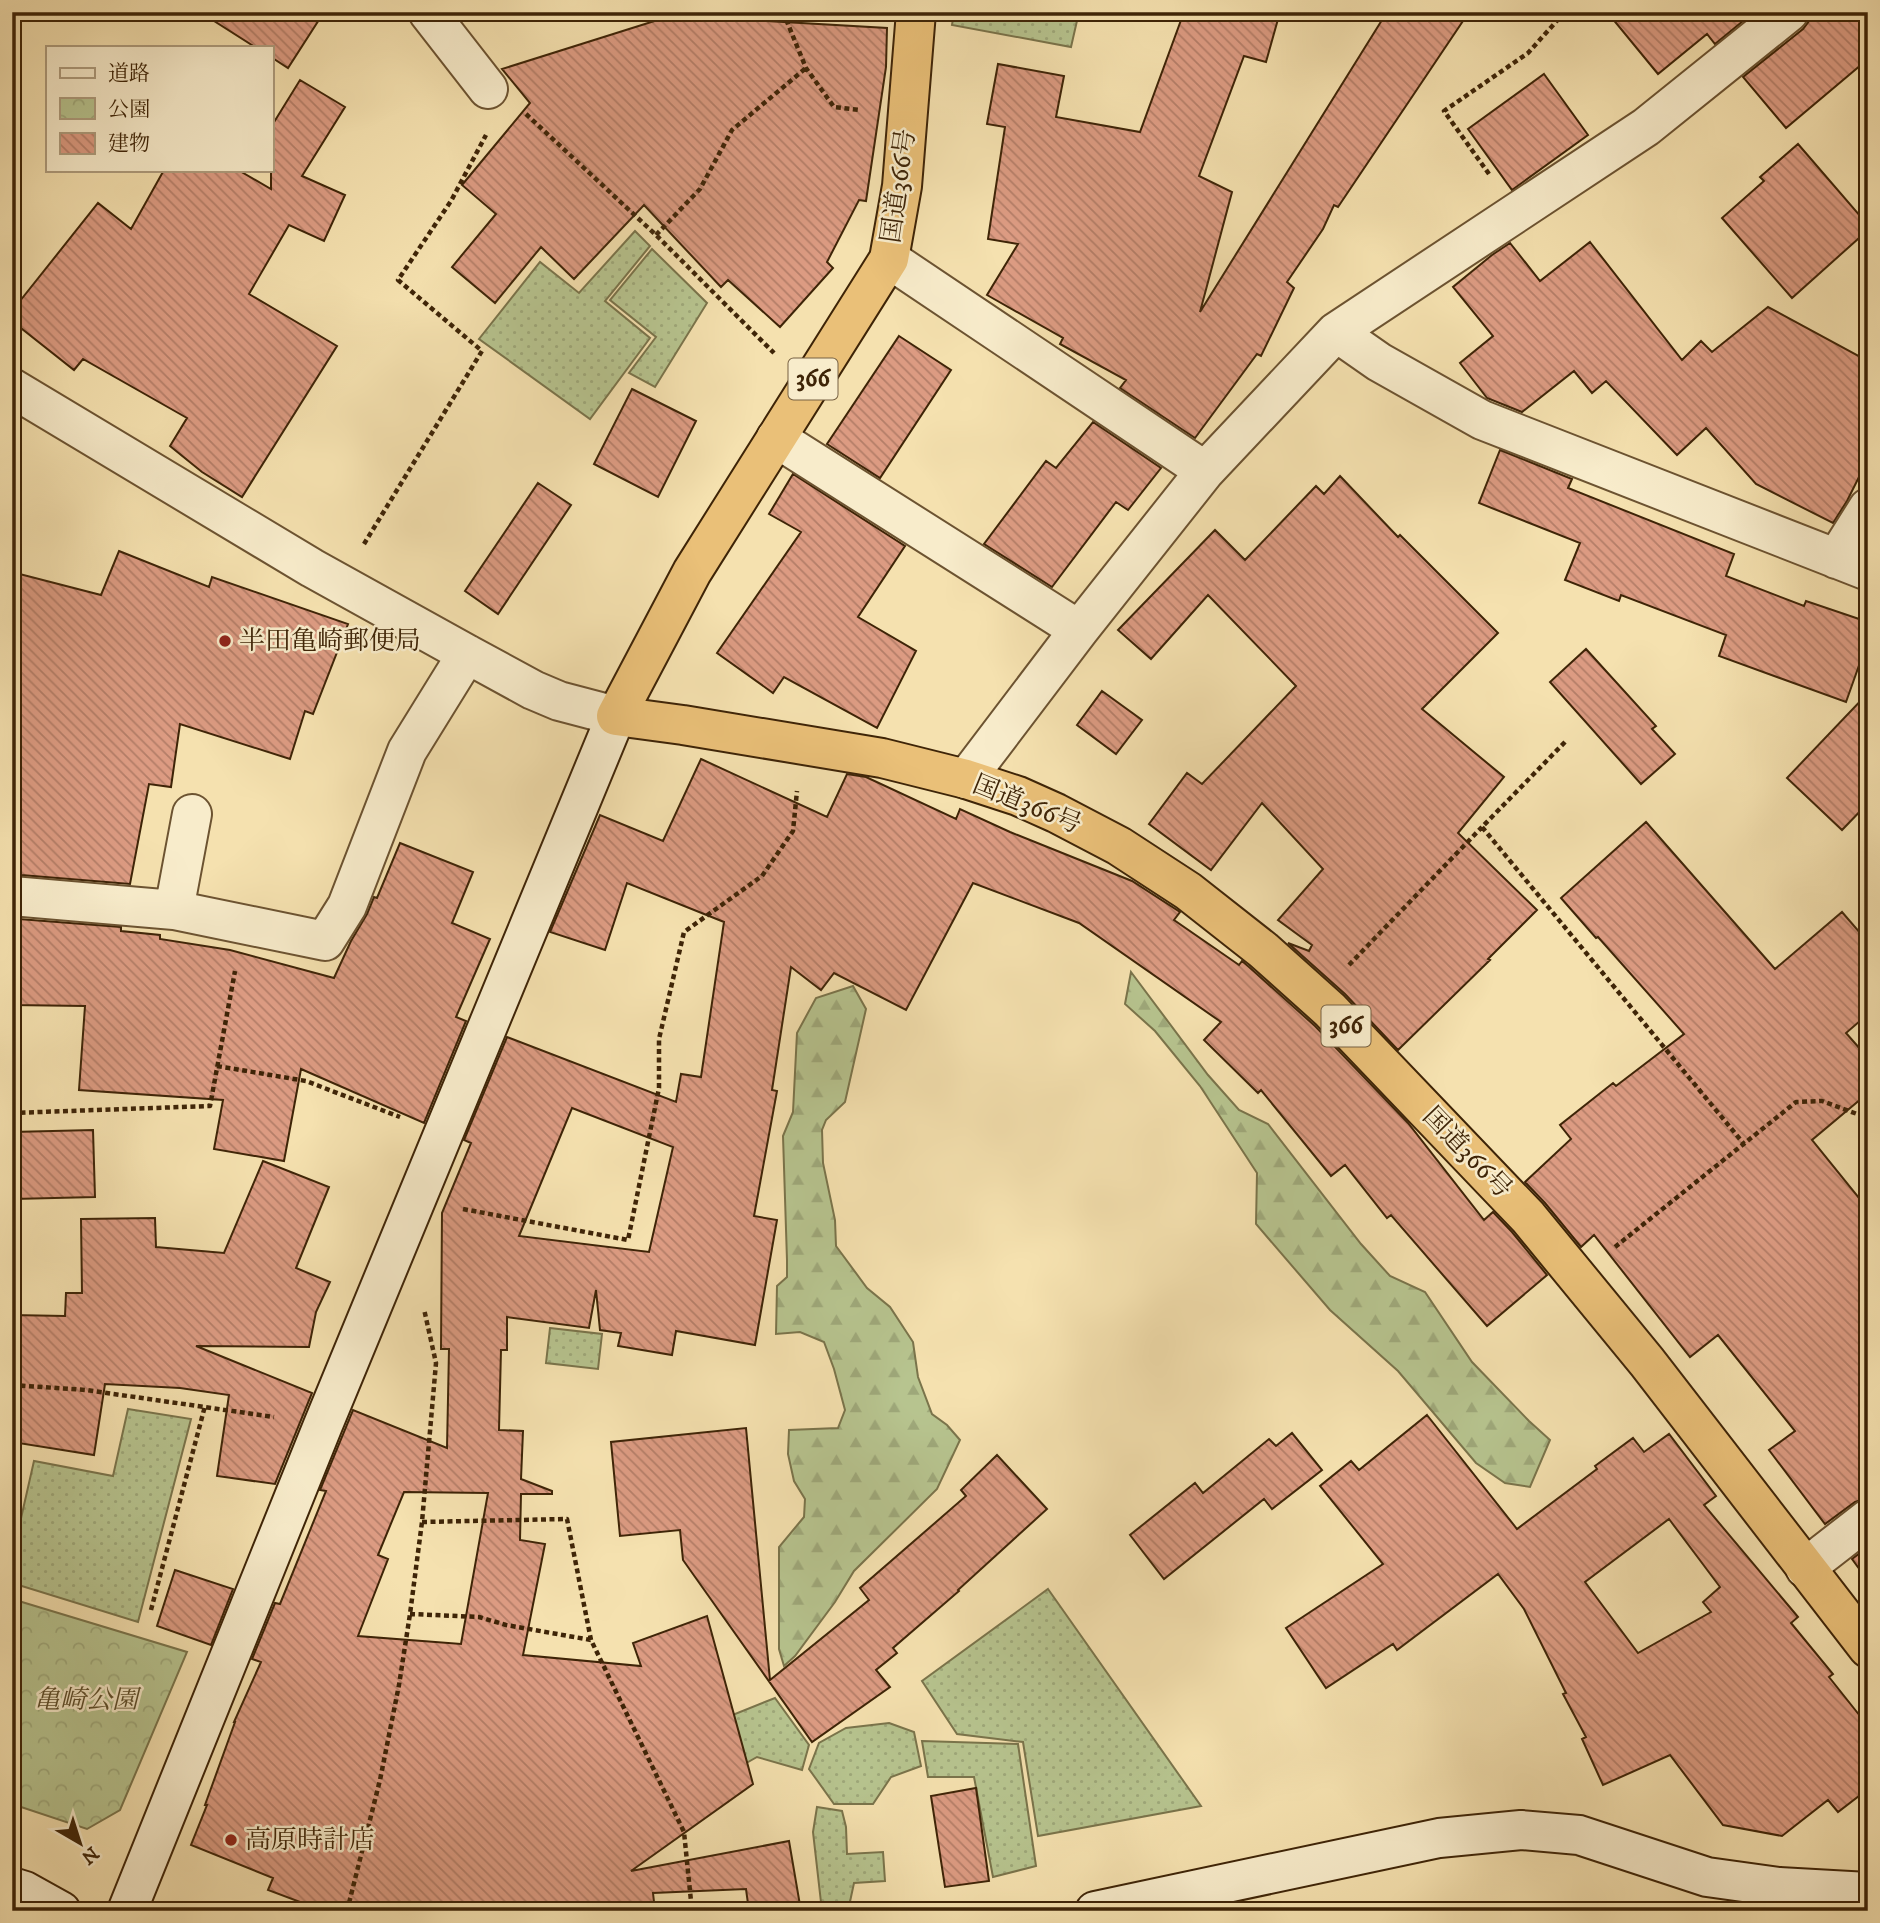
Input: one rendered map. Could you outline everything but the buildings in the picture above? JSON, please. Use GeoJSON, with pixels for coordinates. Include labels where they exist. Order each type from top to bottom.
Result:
{"type":"FeatureCollection","features":[{"type":"Feature","properties":{"kind":"highway","name":"国道366号"},"geometry":{"type":"LineString","coordinates":[[916,12],[902,186],[889,260],[692,572],[616,716],[882,758],[966,779],[1018,796],[1056,813],[1118,846],[1188,891],[1263,950],[1331,1010],[1528,1217],[1655,1373],[1868,1648]]}},
{"type":"Feature","properties":{"kind":"street"},"geometry":{"type":"LineString","coordinates":[[428,12],[488,89]]}},
{"type":"Feature","properties":{"kind":"street"},"geometry":{"type":"LineString","coordinates":[[966,779],[1079,630],[1206,471],[1336,332],[1646,127],[1789,12]]}},
{"type":"Feature","properties":{"kind":"street"},"geometry":{"type":"LineString","coordinates":[[889,260],[1206,471]]}},
{"type":"Feature","properties":{"kind":"street"},"geometry":{"type":"LineString","coordinates":[[1336,332],[1379,362],[1482,420],[1852,565],[1868,508]]}},
{"type":"Feature","properties":{"kind":"street"},"geometry":{"type":"LineString","coordinates":[[12,388],[340,583],[533,690],[559,701],[616,716],[323,1424],[127,1911]]}},
{"type":"Feature","properties":{"kind":"street"},"geometry":{"type":"LineString","coordinates":[[776,438],[1079,630]]}},
{"type":"Feature","properties":{"kind":"street"},"geometry":{"type":"LineString","coordinates":[[12,896],[174,910],[325,941],[347,905],[407,751],[467,654]]}},
{"type":"Feature","properties":{"kind":"street"},"geometry":{"type":"LineString","coordinates":[[174,910],[192,814]]}},
{"type":"Feature","properties":{"kind":"street"},"geometry":{"type":"LineString","coordinates":[[1805,1567],[1868,1519]]}},
{"type":"Feature","properties":{"kind":"street"},"geometry":{"type":"LineString","coordinates":[[1095,1911],[1439,1838],[1521,1830],[1578,1836],[1706,1877],[1779,1887],[1868,1892]]}},
{"type":"Feature","properties":{"kind":"street"},"geometry":{"type":"LineString","coordinates":[[12,1887],[25,1891],[61,1911]]}},
{"type":"Feature","properties":{"kind":"path"},"geometry":{"type":"LineString","coordinates":[[783,12],[806,68],[834,107],[873,112]]}},
{"type":"Feature","properties":{"kind":"path"},"geometry":{"type":"LineString","coordinates":[[1516,212],[1444,111],[1528,53],[1563,14],[1559,12]]}},
{"type":"Feature","properties":{"kind":"path"},"geometry":{"type":"LineString","coordinates":[[656,234],[700,189],[732,130],[806,68]]}},
{"type":"Feature","properties":{"kind":"path"},"geometry":{"type":"LineString","coordinates":[[340,583],[482,351],[398,280],[451,201],[491,125],[488,89],[509,98],[656,234],[775,354]]}},
{"type":"Feature","properties":{"kind":"path"},"geometry":{"type":"LineString","coordinates":[[1317,998],[1564,742]]}},
{"type":"Feature","properties":{"kind":"path"},"geometry":{"type":"LineString","coordinates":[[405,1226],[460,1208],[628,1240],[659,1088],[659,1039],[684,932],[762,876],[793,831],[801,744]]}},
{"type":"Feature","properties":{"kind":"path"},"geometry":{"type":"LineString","coordinates":[[1482,827],[1744,1144]]}},
{"type":"Feature","properties":{"kind":"path"},"geometry":{"type":"LineString","coordinates":[[12,1113],[210,1105],[244,925]]}},
{"type":"Feature","properties":{"kind":"path"},"geometry":{"type":"LineString","coordinates":[[217,1066],[306,1081],[443,1134]]}},
{"type":"Feature","properties":{"kind":"path"},"geometry":{"type":"LineString","coordinates":[[1578,1277],[1796,1102],[1822,1101],[1868,1118]]}},
{"type":"Feature","properties":{"kind":"path"},"geometry":{"type":"LineString","coordinates":[[347,1911],[380,1780],[399,1685],[422,1522],[436,1363],[422,1301]]}},
{"type":"Feature","properties":{"kind":"path"},"geometry":{"type":"LineString","coordinates":[[12,1385],[86,1390],[323,1424]]}},
{"type":"Feature","properties":{"kind":"path"},"geometry":{"type":"LineString","coordinates":[[151,1610],[205,1406]]}},
{"type":"Feature","properties":{"kind":"path"},"geometry":{"type":"LineString","coordinates":[[422,1522],[567,1519],[591,1640],[684,1832],[692,1911]]}},
{"type":"Feature","properties":{"kind":"path"},"geometry":{"type":"LineString","coordinates":[[410,1614],[479,1616],[506,1625],[591,1640]]}},
{"type":"Feature","properties":{"kind":"green space"},"geometry":{"type":"Polygon","coordinates":[[[954,12],[1079,12],[1071,47],[952,25],[954,12]]]}},
{"type":"Feature","properties":{"kind":"green space"},"geometry":{"type":"Polygon","coordinates":[[[635,231],[650,246],[605,301],[650,338],[590,419],[479,339],[540,262],[579,293],[635,231]]]}},
{"type":"Feature","properties":{"kind":"green space"},"geometry":{"type":"Polygon","coordinates":[[[652,249],[707,303],[655,387],[629,373],[656,337],[610,300],[652,249]]]}},
{"type":"Feature","properties":{"kind":"green space"},"geometry":{"type":"Polygon","coordinates":[[[1131,972],[1208,1075],[1239,1110],[1268,1124],[1361,1244],[1390,1276],[1425,1292],[1472,1362],[1550,1440],[1530,1487],[1505,1483],[1476,1463],[1398,1371],[1330,1310],[1256,1224],[1257,1173],[1200,1086],[1155,1031],[1125,1004],[1131,972]]]}},
{"type":"Feature","properties":{"kind":"green space"},"geometry":{"type":"Polygon","coordinates":[[[853,986],[866,1009],[845,1102],[826,1120],[822,1130],[823,1163],[835,1220],[836,1246],[867,1288],[890,1307],[913,1342],[918,1377],[932,1414],[947,1425],[960,1440],[937,1489],[854,1571],[835,1602],[795,1656],[784,1666],[779,1649],[779,1547],[804,1517],[805,1499],[794,1481],[788,1454],[789,1430],[838,1428],[845,1410],[824,1342],[800,1332],[776,1334],[777,1286],[787,1277],[783,1136],[793,1112],[797,1033],[816,998],[853,986]]]}},
{"type":"Feature","properties":{"kind":"green space"},"geometry":{"type":"Polygon","coordinates":[[[550,1328],[602,1334],[598,1369],[546,1363],[550,1328]]]}},
{"type":"Feature","properties":{"kind":"green space"},"geometry":{"type":"Polygon","coordinates":[[[128,1409],[191,1419],[138,1622],[12,1583],[12,1558],[34,1461],[113,1476],[128,1409]]]}},
{"type":"Feature","properties":{"kind":"green space"},"geometry":{"type":"Polygon","coordinates":[[[1048,1589],[1201,1806],[1038,1836],[1023,1742],[957,1734],[922,1681],[1048,1589]]]}},
{"type":"Feature","properties":{"kind":"green space","name":"亀崎公園"},"geometry":{"type":"Polygon","coordinates":[[[12,1599],[187,1652],[120,1810],[87,1829],[12,1804],[12,1599]]]}},
{"type":"Feature","properties":{"kind":"green space"},"geometry":{"type":"Polygon","coordinates":[[[775,1698],[809,1745],[802,1770],[757,1757],[711,1783],[730,1716],[775,1698]]]}},
{"type":"Feature","properties":{"kind":"green space"},"geometry":{"type":"Polygon","coordinates":[[[889,1723],[914,1732],[921,1766],[891,1777],[873,1804],[834,1804],[809,1769],[819,1743],[846,1728],[889,1723]]]}},
{"type":"Feature","properties":{"kind":"green space"},"geometry":{"type":"Polygon","coordinates":[[[922,1741],[1018,1744],[1036,1866],[993,1877],[974,1777],[928,1777],[922,1741]]]}},
{"type":"Feature","properties":{"kind":"green space"},"geometry":{"type":"Polygon","coordinates":[[[817,1807],[842,1811],[846,1827],[847,1854],[883,1852],[885,1881],[854,1883],[848,1911],[822,1911],[813,1832],[817,1807]]]}},
{"type":"Feature","properties":{"kind":"place","name":"半田亀崎郵便局"},"geometry":{"type":"Point","coordinates":[225,641]}},
{"type":"Feature","properties":{"kind":"place","name":"高原時計店"},"geometry":{"type":"Point","coordinates":[231,1840]}}]}
